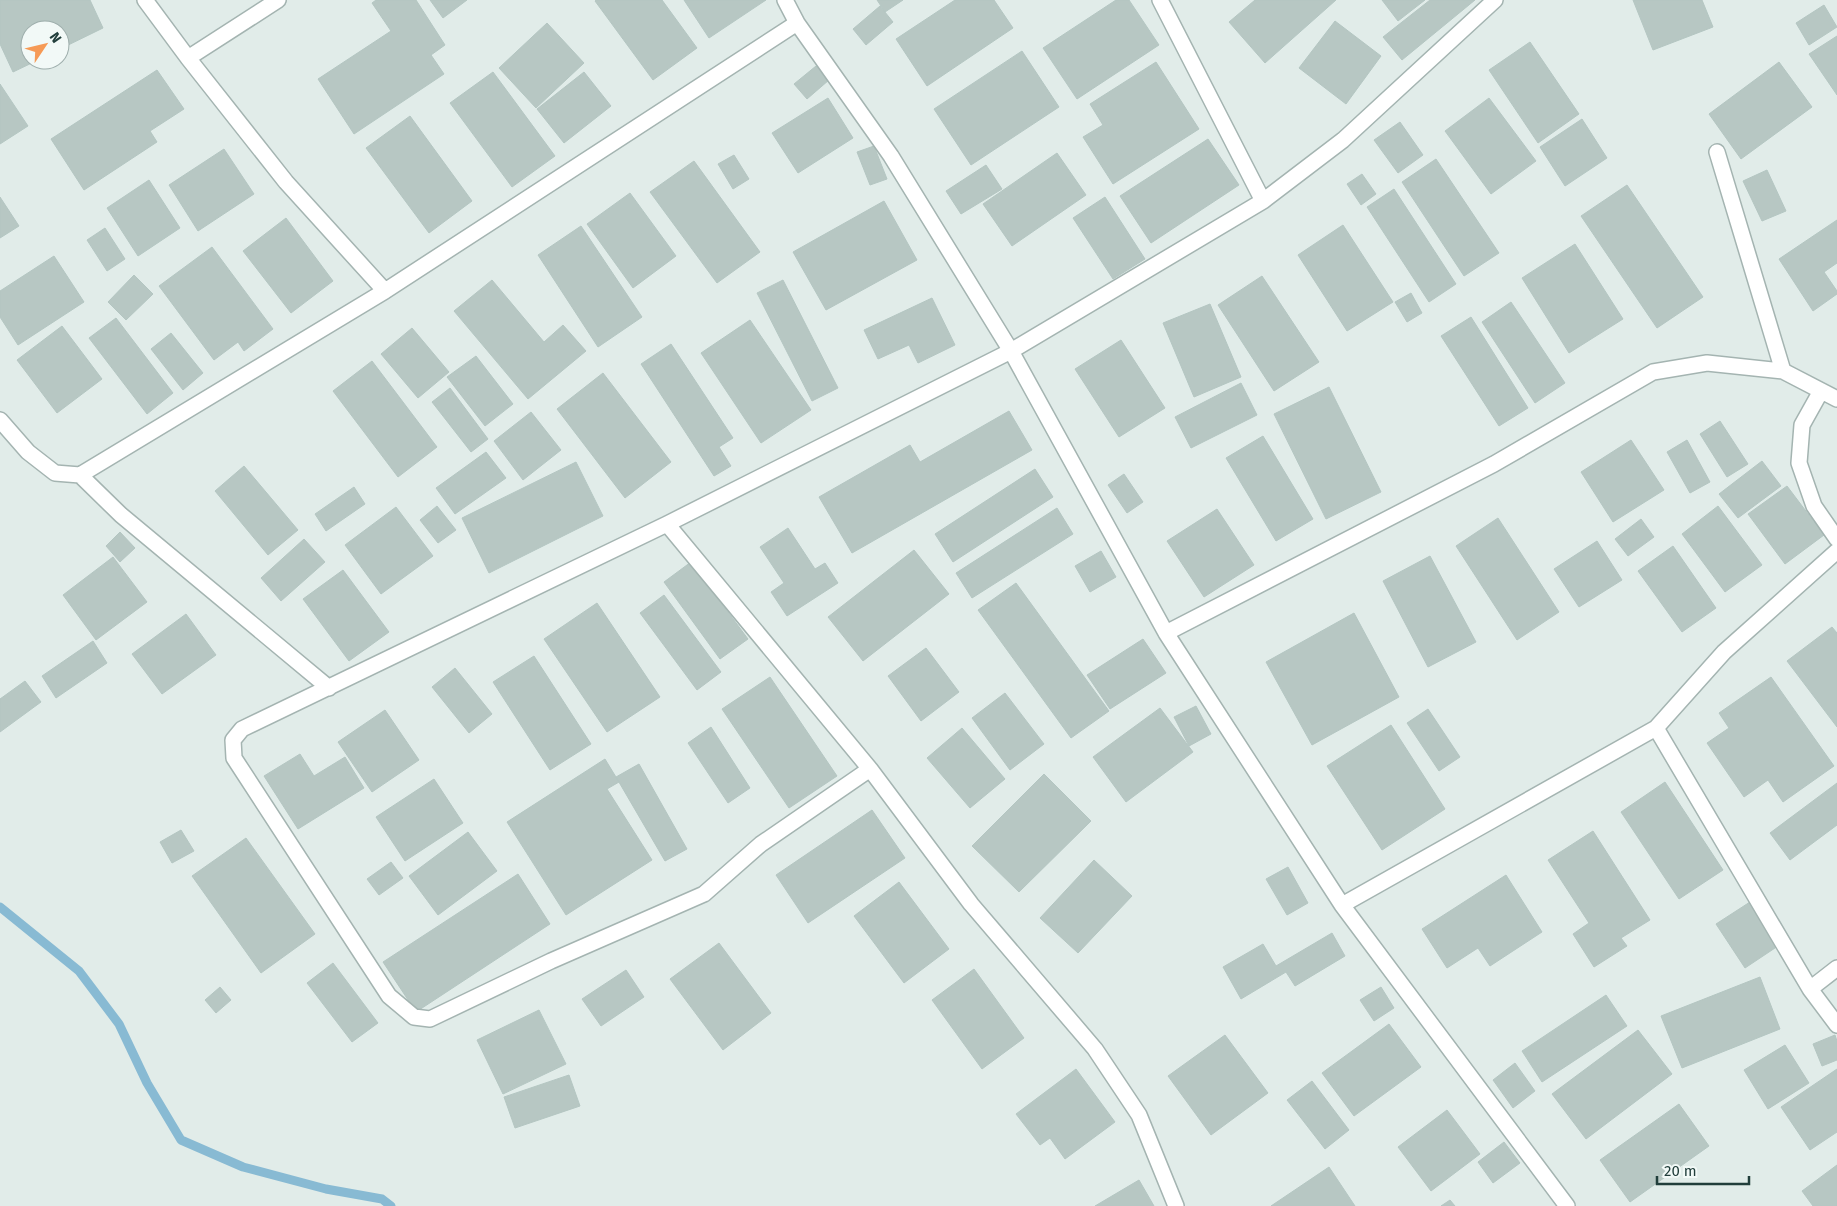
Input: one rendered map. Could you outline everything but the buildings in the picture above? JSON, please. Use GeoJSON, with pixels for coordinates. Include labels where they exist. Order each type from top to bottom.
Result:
{"type":"FeatureCollection","features":[{"type":"Feature","properties":{"kind":"street"},"geometry":{"type":"LineString","coordinates":[[145,0],[188,58],[286,182],[385,291]]}},
{"type":"Feature","properties":{"kind":"street"},"geometry":{"type":"LineString","coordinates":[[188,58],[278,0]]}},
{"type":"Feature","properties":{"kind":"street"},"geometry":{"type":"LineString","coordinates":[[785,0],[796,23],[891,156],[1011,352],[1166,633],[1342,905],[1567,1206]]}},
{"type":"Feature","properties":{"kind":"street"},"geometry":{"type":"LineString","coordinates":[[1160,0],[1263,201]]}},
{"type":"Feature","properties":{"kind":"street"},"geometry":{"type":"LineString","coordinates":[[870,769],[761,844],[704,894],[551,961],[430,1019],[414,1017],[388,996],[234,758],[232,740],[242,730],[667,524],[1011,352],[1263,201],[1343,140],[1495,0]]}},
{"type":"Feature","properties":{"kind":"street"},"geometry":{"type":"LineString","coordinates":[[80,475],[385,291],[796,23]]}},
{"type":"Feature","properties":{"kind":"street"},"geometry":{"type":"LineString","coordinates":[[1717,152],[1782,371]]}},
{"type":"Feature","properties":{"kind":"street"},"geometry":{"type":"LineString","coordinates":[[1166,633],[1494,464],[1653,372],[1707,363],[1782,371],[1837,399]]}},
{"type":"Feature","properties":{"kind":"street"},"geometry":{"type":"LineString","coordinates":[[1822,391],[1802,426],[1799,463],[1814,506],[1837,538]]}},
{"type":"Feature","properties":{"kind":"street"},"geometry":{"type":"LineString","coordinates":[[0,420],[28,452],[55,472],[80,475],[121,515],[330,688]]}},
{"type":"Feature","properties":{"kind":"street"},"geometry":{"type":"LineString","coordinates":[[667,524],[870,769],[971,904],[1095,1049],[1139,1115],[1176,1206]]}},
{"type":"Feature","properties":{"kind":"street"},"geometry":{"type":"LineString","coordinates":[[1342,905],[1656,728],[1724,652],[1837,551]]}},
{"type":"Feature","properties":{"kind":"street"},"geometry":{"type":"LineString","coordinates":[[1656,728],[1810,989],[1837,1025]]}},
{"type":"Feature","properties":{"kind":"street"},"geometry":{"type":"LineString","coordinates":[[1810,989],[1837,968]]}},
{"type":"Feature","properties":{"kind":"waterway"},"geometry":{"type":"LineString","coordinates":[[0,907],[79,971],[119,1024],[147,1083],[181,1140],[243,1167],[326,1189],[382,1199],[391,1206]]}}]}
